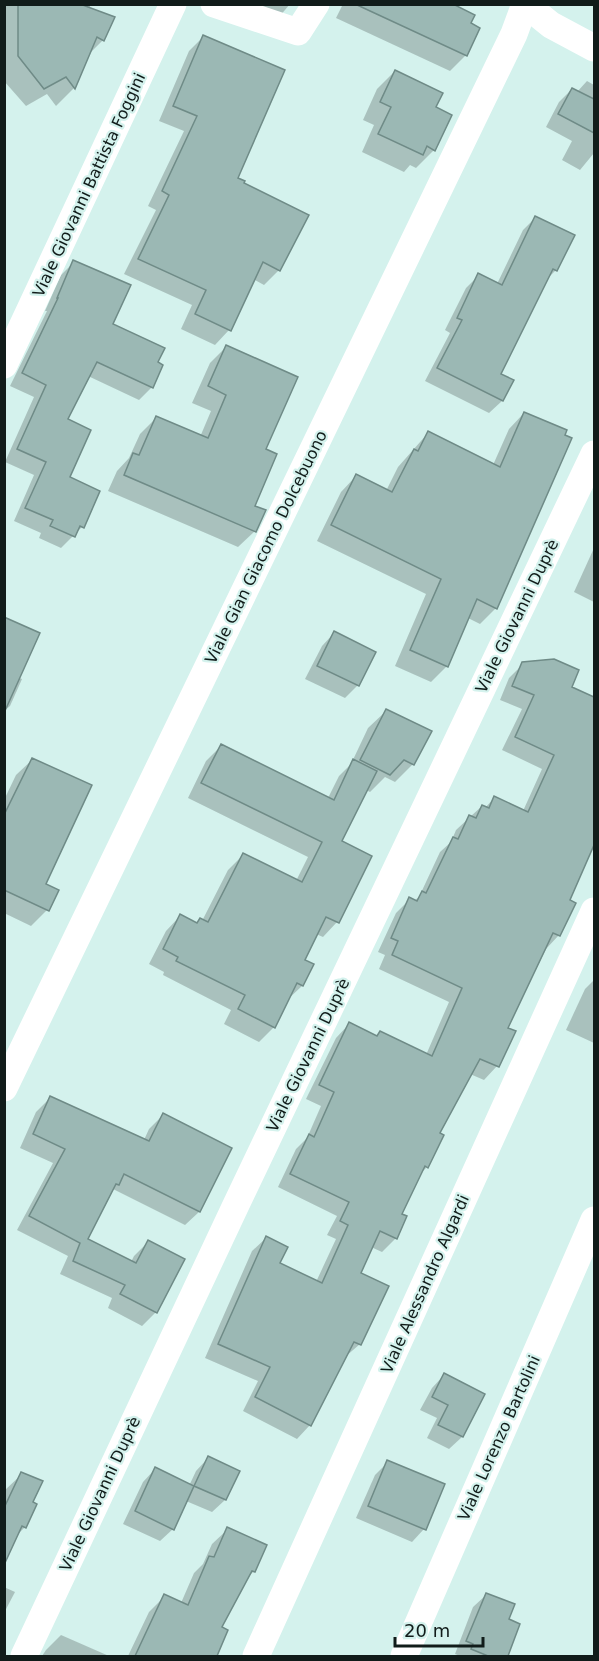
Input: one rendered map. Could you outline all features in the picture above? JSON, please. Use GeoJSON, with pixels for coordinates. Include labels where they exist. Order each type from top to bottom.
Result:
{"type":"FeatureCollection","features":[{"type":"Feature","properties":{"kind":"street","name":"Viale Giovanni Battista Foggini"},"geometry":{"type":"LineString","coordinates":[[4,365],[173,4]]}},
{"type":"Feature","properties":{"kind":"street"},"geometry":{"type":"LineString","coordinates":[[214,4],[298,32],[316,4]]}},
{"type":"Feature","properties":{"kind":"street"},"geometry":{"type":"LineString","coordinates":[[525,4],[557,15],[594,48]]}},
{"type":"Feature","properties":{"kind":"street","name":"Viale Gian Giacomo Dolcebuono"},"geometry":{"type":"LineString","coordinates":[[4,1088],[514,34],[525,4]]}},
{"type":"Feature","properties":{"kind":"street","name":"Viale Giovanni Duprè"},"geometry":{"type":"LineString","coordinates":[[24,1656],[240,1196],[594,454]]}},
{"type":"Feature","properties":{"kind":"street","name":"Viale Alessandro Algardi"},"geometry":{"type":"LineString","coordinates":[[256,1656],[594,911]]}},
{"type":"Feature","properties":{"kind":"street","name":"Viale Lorenzo Bartolini"},"geometry":{"type":"LineString","coordinates":[[404,1656],[594,1220]]}},
{"type":"Feature","properties":{"kind":"building"},"geometry":{"type":"Polygon","coordinates":[[[18,4],[80,4],[115,17],[104,41],[97,37],[75,89],[66,77],[44,89],[18,56],[18,4]]]}},
{"type":"Feature","properties":{"kind":"building"},"geometry":{"type":"Polygon","coordinates":[[[355,4],[453,4],[475,15],[471,23],[480,28],[467,56],[355,4]]]}},
{"type":"Feature","properties":{"kind":"building"},"geometry":{"type":"Polygon","coordinates":[[[203,35],[285,70],[238,178],[309,215],[280,271],[263,262],[231,331],[195,314],[206,290],[138,259],[169,195],[162,191],[197,116],[173,106],[203,35]]]}},
{"type":"Feature","properties":{"kind":"building"},"geometry":{"type":"Polygon","coordinates":[[[395,70],[443,93],[436,107],[452,115],[435,151],[427,146],[423,155],[378,134],[391,107],[380,102],[395,70]]]}},
{"type":"Feature","properties":{"kind":"building"},"geometry":{"type":"Polygon","coordinates":[[[572,88],[594,99],[594,133],[558,114],[572,88]]]}},
{"type":"Feature","properties":{"kind":"building"},"geometry":{"type":"Polygon","coordinates":[[[535,216],[575,235],[557,271],[553,269],[501,374],[514,380],[503,401],[437,368],[462,320],[457,318],[478,273],[502,285],[535,216]]]}},
{"type":"Feature","properties":{"kind":"building"},"geometry":{"type":"Polygon","coordinates":[[[73,260],[131,285],[113,324],[165,348],[158,362],[163,365],[153,388],[97,362],[68,419],[91,430],[70,477],[100,491],[84,528],[80,526],[75,537],[50,526],[53,520],[25,508],[46,462],[17,449],[46,385],[22,373],[58,298],[73,260]]]}},
{"type":"Feature","properties":{"kind":"building"},"geometry":{"type":"Polygon","coordinates":[[[226,345],[298,377],[266,449],[277,454],[255,506],[266,510],[256,532],[124,475],[133,453],[139,455],[156,416],[208,438],[226,395],[208,386],[226,345]]]}},
{"type":"Feature","properties":{"kind":"building"},"geometry":{"type":"Polygon","coordinates":[[[524,412],[567,430],[565,435],[572,438],[497,609],[477,599],[448,667],[410,650],[441,579],[331,525],[356,474],[392,492],[414,449],[418,451],[428,431],[500,467],[524,412]]]}},
{"type":"Feature","properties":{"kind":"building"},"geometry":{"type":"Polygon","coordinates":[[[4,617],[40,633],[4,713],[4,617]]]}},
{"type":"Feature","properties":{"kind":"building"},"geometry":{"type":"Polygon","coordinates":[[[334,631],[376,652],[359,686],[317,666],[334,631]]]}},
{"type":"Feature","properties":{"kind":"building"},"geometry":{"type":"Polygon","coordinates":[[[554,659],[579,670],[572,687],[594,697],[594,845],[570,900],[576,903],[560,936],[553,933],[508,1028],[516,1031],[499,1067],[480,1059],[440,1133],[444,1135],[428,1168],[425,1166],[402,1214],[407,1216],[397,1239],[380,1231],[361,1273],[389,1286],[361,1345],[354,1342],[311,1426],[255,1397],[270,1367],[218,1344],[266,1236],[288,1247],[280,1263],[322,1283],[348,1225],[340,1221],[349,1202],[290,1174],[309,1134],[314,1137],[334,1092],[319,1085],[349,1022],[377,1036],[380,1031],[432,1056],[462,988],[392,955],[398,941],[391,938],[409,897],[417,901],[422,891],[426,893],[453,837],[458,839],[469,815],[476,818],[482,805],[489,808],[494,796],[528,812],[554,755],[515,737],[534,695],[512,686],[522,662],[554,659]]]}},
{"type":"Feature","properties":{"kind":"building"},"geometry":{"type":"Polygon","coordinates":[[[386,709],[432,731],[414,765],[404,760],[390,775],[360,760],[386,709]]]}},
{"type":"Feature","properties":{"kind":"building"},"geometry":{"type":"Polygon","coordinates":[[[221,744],[334,800],[353,759],[377,771],[342,841],[372,856],[339,923],[326,917],[305,960],[314,964],[303,986],[297,983],[275,1028],[238,1009],[245,995],[176,961],[178,957],[163,949],[180,914],[197,923],[200,918],[208,922],[243,853],[302,882],[322,842],[201,783],[221,744]]]}},
{"type":"Feature","properties":{"kind":"building"},"geometry":{"type":"Polygon","coordinates":[[[32,758],[92,785],[46,884],[59,890],[49,911],[4,890],[4,815],[32,758]]]}},
{"type":"Feature","properties":{"kind":"building"},"geometry":{"type":"Polygon","coordinates":[[[50,1096],[149,1141],[163,1113],[232,1148],[200,1212],[124,1174],[119,1185],[116,1184],[88,1239],[136,1263],[148,1240],[185,1259],[157,1313],[120,1294],[125,1285],[73,1261],[80,1243],[29,1216],[65,1149],[33,1134],[50,1096]]]}},
{"type":"Feature","properties":{"kind":"building"},"geometry":{"type":"Polygon","coordinates":[[[444,1373],[485,1394],[463,1437],[438,1425],[448,1405],[432,1397],[444,1373]]]}},
{"type":"Feature","properties":{"kind":"building"},"geometry":{"type":"Polygon","coordinates":[[[208,1456],[240,1471],[226,1500],[194,1486],[208,1456]]]}},
{"type":"Feature","properties":{"kind":"building"},"geometry":{"type":"Polygon","coordinates":[[[387,1460],[445,1484],[426,1530],[368,1506],[387,1460]]]}},
{"type":"Feature","properties":{"kind":"building"},"geometry":{"type":"Polygon","coordinates":[[[155,1467],[194,1486],[174,1530],[135,1511],[155,1467]]]}},
{"type":"Feature","properties":{"kind":"building"},"geometry":{"type":"Polygon","coordinates":[[[21,1472],[43,1481],[33,1502],[37,1504],[26,1528],[22,1526],[4,1565],[4,1508],[21,1472]]]}},
{"type":"Feature","properties":{"kind":"building"},"geometry":{"type":"Polygon","coordinates":[[[227,1527],[267,1545],[255,1572],[252,1571],[222,1627],[228,1630],[217,1656],[135,1656],[164,1594],[188,1605],[209,1556],[214,1557],[227,1527]]]}},
{"type":"Feature","properties":{"kind":"building"},"geometry":{"type":"Polygon","coordinates":[[[486,1593],[515,1604],[509,1619],[520,1624],[508,1656],[488,1656],[471,1649],[473,1644],[466,1641],[486,1593]]]}}]}
